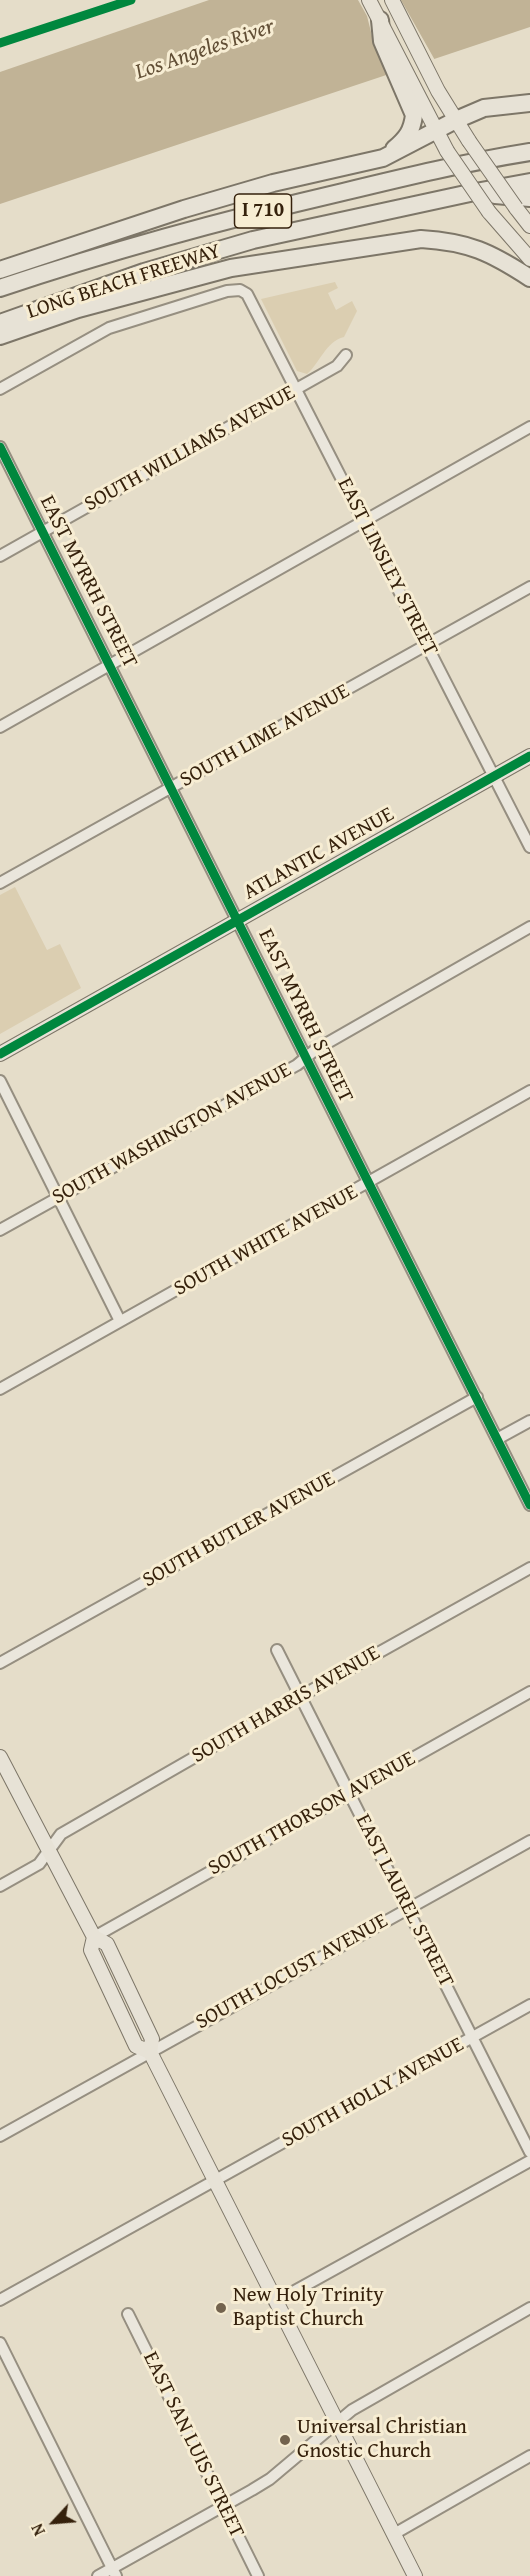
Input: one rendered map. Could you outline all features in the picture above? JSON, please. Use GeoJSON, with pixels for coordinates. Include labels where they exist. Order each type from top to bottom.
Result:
{"type":"FeatureCollection","features":[{"type":"Feature","properties":{"kind":"highway"},"geometry":{"type":"LineString","coordinates":[[380,20],[382,41],[414,99],[413,127],[407,139],[383,158]]}},
{"type":"Feature","properties":{"kind":"highway"},"geometry":{"type":"LineString","coordinates":[[0,270],[184,209],[273,183],[383,158],[484,108],[530,103]]}},
{"type":"Feature","properties":{"kind":"highway","name":"LONG BEACH FREEWAY"},"geometry":{"type":"LineString","coordinates":[[0,288],[135,246],[246,215],[428,172],[530,152]]}},
{"type":"Feature","properties":{"kind":"highway","name":"LONG BEACH FREEWAY"},"geometry":{"type":"LineString","coordinates":[[0,323],[144,272],[253,240],[530,182]]}},
{"type":"Feature","properties":{"kind":"highway"},"geometry":{"type":"LineString","coordinates":[[471,193],[530,198]]}},
{"type":"Feature","properties":{"kind":"highway"},"geometry":{"type":"LineString","coordinates":[[0,336],[78,309],[231,268],[421,239],[471,246],[500,258],[530,278]]}},
{"type":"Feature","properties":{"kind":"main road"},"geometry":{"type":"LineString","coordinates":[[369,0],[380,20]]}},
{"type":"Feature","properties":{"kind":"main road"},"geometry":{"type":"LineString","coordinates":[[392,0],[438,91],[469,141],[530,226]]}},
{"type":"Feature","properties":{"kind":"main road"},"geometry":{"type":"LineString","coordinates":[[414,99],[489,212],[530,259]]}},
{"type":"Feature","properties":{"kind":"main road","name":"ATLANTIC AVENUE"},"geometry":{"type":"LineString","coordinates":[[0,1054],[530,756]]}},
{"type":"Feature","properties":{"kind":"main road"},"geometry":{"type":"LineString","coordinates":[[0,1757],[94,1937],[91,1950],[136,2046],[150,2052],[415,2576]]}},
{"type":"Feature","properties":{"kind":"street","name":"EAST LINSLEY STREET"},"geometry":{"type":"LineString","coordinates":[[0,388],[109,328],[227,291],[240,290],[251,300],[530,847]]}},
{"type":"Feature","properties":{"kind":"street","name":"SOUTH WILLIAMS AVENUE"},"geometry":{"type":"LineString","coordinates":[[0,556],[336,366],[346,355]]}},
{"type":"Feature","properties":{"kind":"street"},"geometry":{"type":"LineString","coordinates":[[0,727],[530,427]]}},
{"type":"Feature","properties":{"kind":"street","name":"EAST MYRRH STREET"},"geometry":{"type":"LineString","coordinates":[[0,447],[530,1505]]}},
{"type":"Feature","properties":{"kind":"street","name":"SOUTH LIME AVENUE"},"geometry":{"type":"LineString","coordinates":[[0,883],[530,587]]}},
{"type":"Feature","properties":{"kind":"street","name":"SOUTH WASHINGTON AVENUE"},"geometry":{"type":"LineString","coordinates":[[0,1230],[306,1058],[315,1050],[530,927]]}},
{"type":"Feature","properties":{"kind":"street"},"geometry":{"type":"LineString","coordinates":[[0,1081],[120,1321]]}},
{"type":"Feature","properties":{"kind":"street","name":"SOUTH WHITE AVENUE"},"geometry":{"type":"LineString","coordinates":[[0,1389],[530,1091]]}},
{"type":"Feature","properties":{"kind":"street","name":"SOUTH BUTLER AVENUE"},"geometry":{"type":"LineString","coordinates":[[0,1664],[477,1397]]}},
{"type":"Feature","properties":{"kind":"street"},"geometry":{"type":"LineString","coordinates":[[497,1439],[530,1421]]}},
{"type":"Feature","properties":{"kind":"street","name":"SOUTH HARRIS AVENUE"},"geometry":{"type":"LineString","coordinates":[[0,1886],[39,1864],[61,1834],[530,1568]]}},
{"type":"Feature","properties":{"kind":"street","name":"EAST LAUREL STREET"},"geometry":{"type":"LineString","coordinates":[[277,1650],[530,2152]]}},
{"type":"Feature","properties":{"kind":"street","name":"SOUTH THORSON AVENUE"},"geometry":{"type":"LineString","coordinates":[[94,1937],[530,1692]]}},
{"type":"Feature","properties":{"kind":"street","name":"SOUTH LOCUST AVENUE"},"geometry":{"type":"LineString","coordinates":[[0,2136],[530,1841]]}},
{"type":"Feature","properties":{"kind":"street","name":"SOUTH HOLLY AVENUE"},"geometry":{"type":"LineString","coordinates":[[0,2300],[530,2005]]}},
{"type":"Feature","properties":{"kind":"street"},"geometry":{"type":"LineString","coordinates":[[275,2302],[530,2162]]}},
{"type":"Feature","properties":{"kind":"street"},"geometry":{"type":"LineString","coordinates":[[98,2576],[114,2572],[270,2479],[336,2422],[361,2404],[530,2308]]}},
{"type":"Feature","properties":{"kind":"street","name":"EAST SAN LUIS STREET"},"geometry":{"type":"LineString","coordinates":[[128,2314],[258,2576]]}},
{"type":"Feature","properties":{"kind":"street"},"geometry":{"type":"LineString","coordinates":[[0,2343],[114,2572]]}},
{"type":"Feature","properties":{"kind":"street"},"geometry":{"type":"LineString","coordinates":[[394,2534],[530,2456]]}},
{"type":"Feature","properties":{"kind":"shaded area"},"geometry":{"type":"Polygon","coordinates":[[[335,282],[338,288],[328,293],[336,310],[352,301],[357,311],[344,337],[332,343],[307,374],[297,371],[261,299],[335,282]]]}},
{"type":"Feature","properties":{"kind":"shaded area"},"geometry":{"type":"Polygon","coordinates":[[[15,887],[47,950],[60,944],[81,988],[0,1034],[0,895],[15,887]]]}},
{"type":"Feature","properties":{"kind":"water","name":"Los Angeles River"},"geometry":{"type":"Polygon","coordinates":[[[209,0],[530,0],[530,27],[0,204],[0,72],[209,0]]]}},
{"type":"Feature","properties":{"kind":"pier"},"geometry":{"type":"Polygon","coordinates":[[[358,0],[401,0],[436,62],[391,77],[373,40],[367,16],[358,0]]]}},
{"type":"Feature","properties":{"kind":"cycle path"},"geometry":{"type":"LineString","coordinates":[[0,43],[131,0]]}},
{"type":"Feature","properties":{"kind":"cycle path"},"geometry":{"type":"LineString","coordinates":[[0,447],[530,1505]]}},
{"type":"Feature","properties":{"kind":"cycle path"},"geometry":{"type":"LineString","coordinates":[[0,1054],[530,756]]}},
{"type":"Feature","properties":{"kind":"place","name":"New Holy Trinity Baptist Church"},"geometry":{"type":"Point","coordinates":[221,2308]}},
{"type":"Feature","properties":{"kind":"place","name":"Universal Christian Gnostic Church"},"geometry":{"type":"Point","coordinates":[285,2440]}}]}
